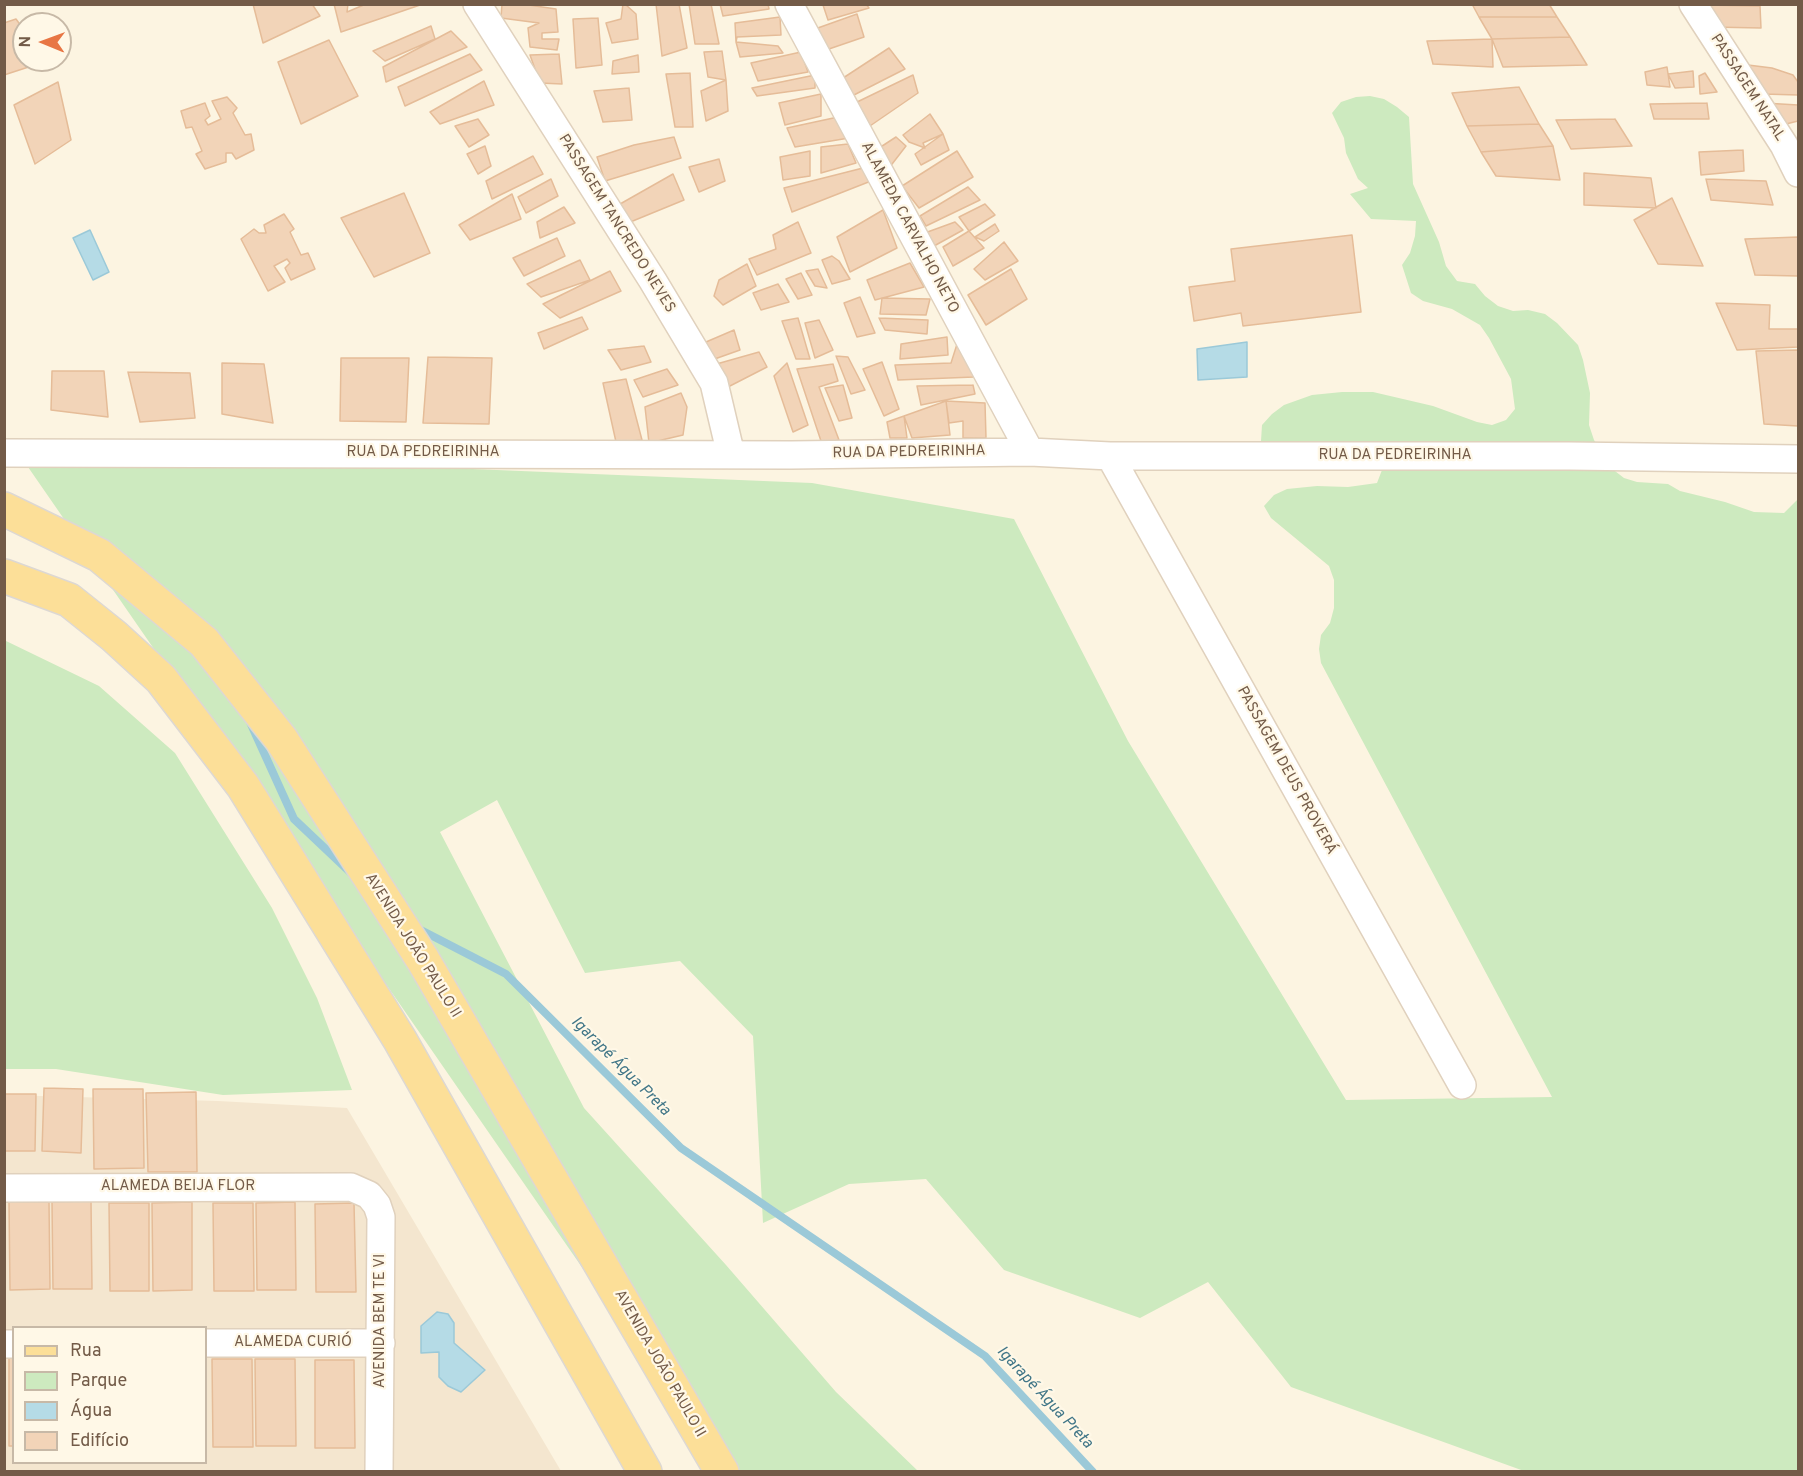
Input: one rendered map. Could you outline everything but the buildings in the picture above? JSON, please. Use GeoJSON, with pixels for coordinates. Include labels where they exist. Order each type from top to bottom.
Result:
{"type":"FeatureCollection","features":[{"type":"Feature","properties":{"kind":"main road","name":"AVENIDA JOÃO PAULO II"},"geometry":{"type":"LineString","coordinates":[[4,509],[99,555],[204,642],[281,739],[423,960],[722,1472]]}},
{"type":"Feature","properties":{"kind":"main road"},"geometry":{"type":"LineString","coordinates":[[4,576],[69,600],[114,636],[160,679],[243,786],[400,1040],[645,1472]]}},
{"type":"Feature","properties":{"kind":"street","name":"PASSAGEM TANCREDO NEVES"},"geometry":{"type":"LineString","coordinates":[[477,4],[653,280],[714,383],[731,455]]}},
{"type":"Feature","properties":{"kind":"street","name":"ALAMEDA CARVALHO NETO"},"geometry":{"type":"LineString","coordinates":[[789,4],[1030,452]]}},
{"type":"Feature","properties":{"kind":"street","name":"PASSAGEM NATAL"},"geometry":{"type":"LineString","coordinates":[[1693,4],[1784,145],[1798,173]]}},
{"type":"Feature","properties":{"kind":"street","name":"RUA DA PEDREIRINHA"},"geometry":{"type":"LineString","coordinates":[[12,453],[731,455],[1030,452],[1110,456],[1569,456],[1798,459]]}},
{"type":"Feature","properties":{"kind":"street","name":"PASSAGEM DEUS PROVERÁ"},"geometry":{"type":"LineString","coordinates":[[1110,456],[1462,1086]]}},
{"type":"Feature","properties":{"kind":"street","name":"ALAMEDA BEIJA FLOR"},"geometry":{"type":"LineString","coordinates":[[4,1188],[351,1187]]}},
{"type":"Feature","properties":{"kind":"street","name":"AVENIDA BEM TE VI"},"geometry":{"type":"LineString","coordinates":[[351,1187],[369,1195],[377,1205],[381,1217],[379,1472]]}},
{"type":"Feature","properties":{"kind":"street","name":"ALAMEDA CURIÓ"},"geometry":{"type":"LineString","coordinates":[[207,1343],[381,1343]]}},
{"type":"Feature","properties":{"kind":"shaded area"},"geometry":{"type":"Polygon","coordinates":[[[5,1095],[218,1101],[347,1108],[561,1471],[5,1472],[5,1095]]]}},
{"type":"Feature","properties":{"kind":"green space"},"geometry":{"type":"Polygon","coordinates":[[[1370,96],[1384,99],[1409,117],[1413,184],[1439,242],[1446,266],[1457,281],[1475,284],[1498,306],[1513,311],[1528,310],[1545,314],[1578,345],[1590,393],[1589,425],[1594,440],[1611,468],[1624,478],[1637,482],[1668,484],[1680,491],[1754,512],[1784,513],[1798,499],[1798,1471],[1524,1471],[1291,1387],[1208,1282],[1140,1318],[1004,1270],[926,1179],[849,1184],[763,1223],[753,1036],[680,961],[585,973],[497,800],[440,832],[584,1108],[726,1265],[836,1392],[918,1471],[723,1471],[19,454],[36,451],[812,483],[1014,519],[1128,741],[1346,1100],[1552,1097],[1321,663],[1319,649],[1321,635],[1330,623],[1334,608],[1334,580],[1329,566],[1271,518],[1264,506],[1274,495],[1287,489],[1317,486],[1348,487],[1377,483],[1382,470],[1372,459],[1266,454],[1261,441],[1262,425],[1284,405],[1312,395],[1373,392],[1433,406],[1492,425],[1506,420],[1515,409],[1511,379],[1480,325],[1452,309],[1423,301],[1411,293],[1402,265],[1410,253],[1416,221],[1371,219],[1350,194],[1368,188],[1358,179],[1346,153],[1344,138],[1332,113],[1341,102],[1356,97],[1370,96]]]}},
{"type":"Feature","properties":{"kind":"green space"},"geometry":{"type":"Polygon","coordinates":[[[4,640],[99,686],[175,753],[272,908],[317,998],[352,1090],[223,1095],[56,1069],[5,1069],[4,640]]]}},
{"type":"Feature","properties":{"kind":"water"},"geometry":{"type":"Polygon","coordinates":[[[90,230],[109,272],[93,280],[73,238],[90,230]]]}},
{"type":"Feature","properties":{"kind":"water"},"geometry":{"type":"Polygon","coordinates":[[[1247,342],[1247,377],[1198,380],[1197,349],[1247,342]]]}},
{"type":"Feature","properties":{"kind":"water"},"geometry":{"type":"Polygon","coordinates":[[[437,1312],[448,1314],[454,1323],[454,1343],[485,1370],[461,1392],[448,1386],[439,1377],[439,1352],[421,1353],[421,1326],[437,1312]]]}},
{"type":"Feature","properties":{"kind":"waterway","name":"Igarapé Água Preta"},"geometry":{"type":"LineString","coordinates":[[250,722],[294,819],[351,873]]}},
{"type":"Feature","properties":{"kind":"waterway","name":"Igarapé Água Preta"},"geometry":{"type":"LineString","coordinates":[[415,927],[506,974],[681,1148],[985,1356],[1093,1472]]}}]}
